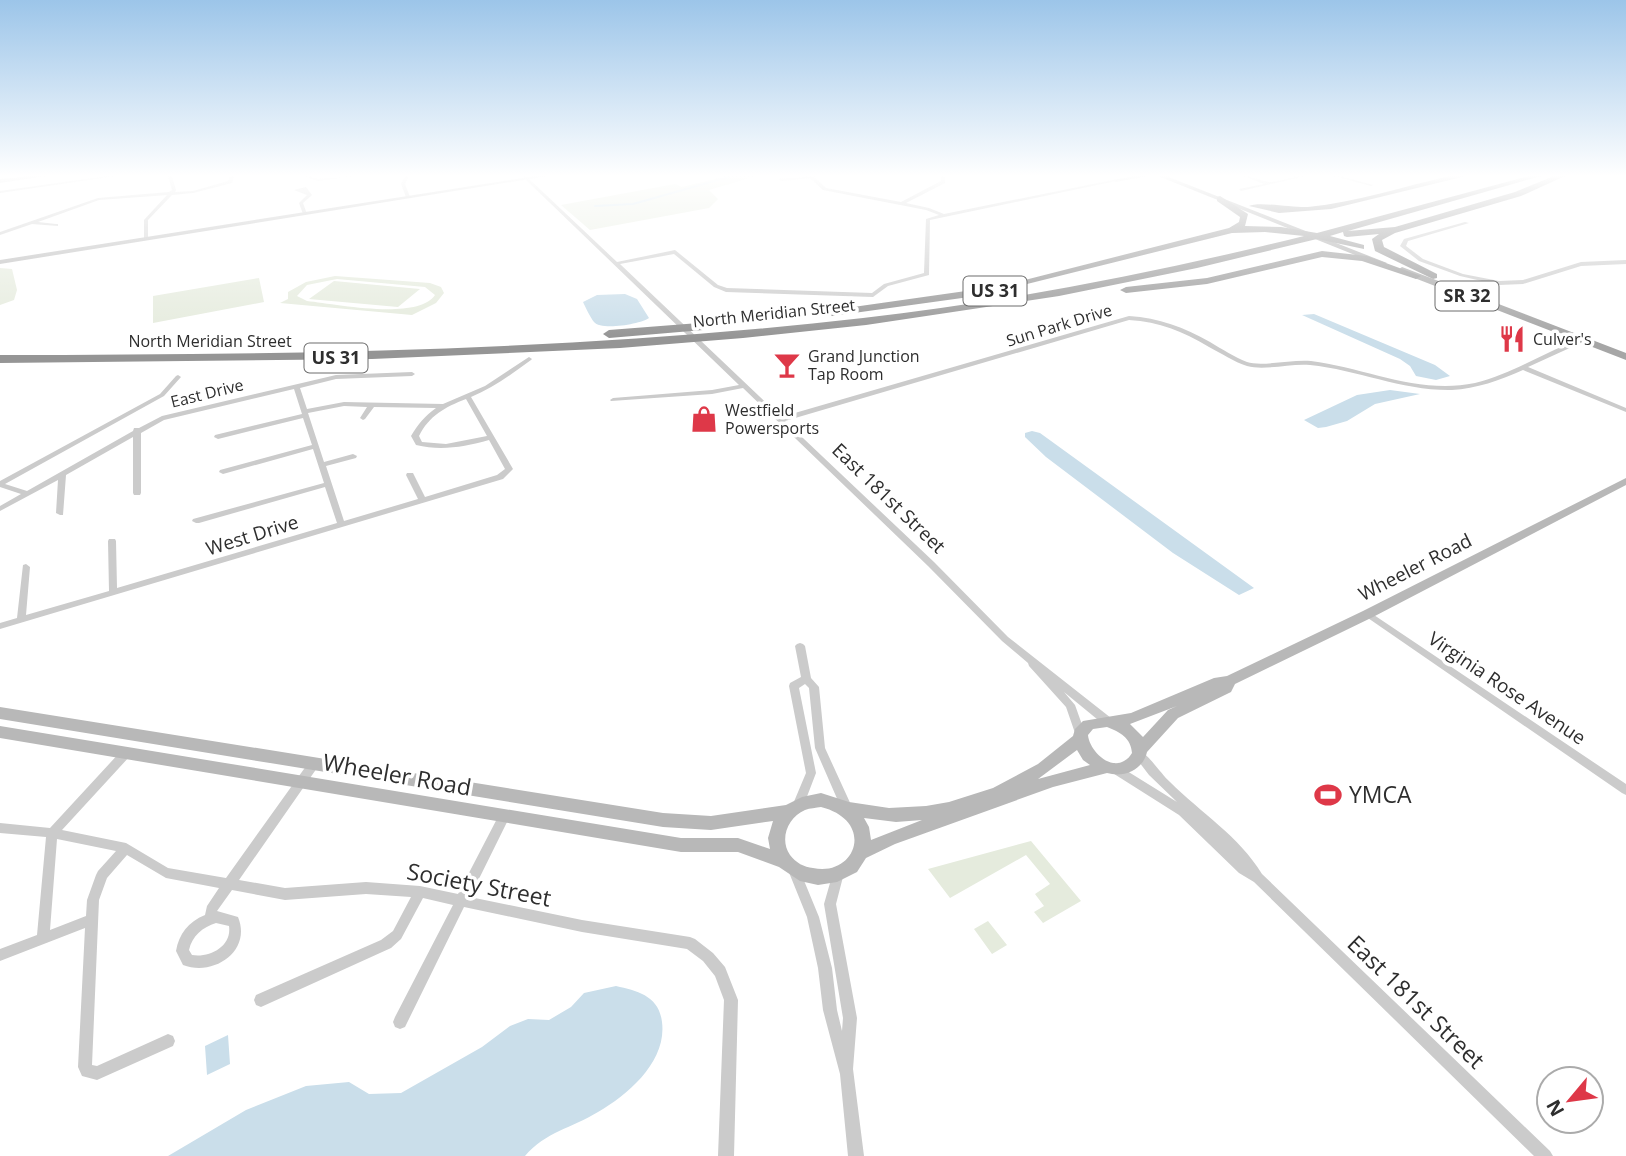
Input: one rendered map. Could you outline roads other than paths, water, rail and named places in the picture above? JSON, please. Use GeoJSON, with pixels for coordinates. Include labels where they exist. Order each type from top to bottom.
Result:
{"type":"FeatureCollection","features":[{"type":"Feature","properties":{"kind":"highway"},"geometry":{"type":"LineString","coordinates":[[974,294],[1232,230]]}},
{"type":"Feature","properties":{"kind":"highway","name":"North Meridian Street"},"geometry":{"type":"LineString","coordinates":[[0,346],[362,345],[706,326],[974,294],[1126,268],[1302,230]]}},
{"type":"Feature","properties":{"kind":"highway","name":"North Meridian Street"},"geometry":{"type":"LineString","coordinates":[[0,359],[368,357],[718,337],[990,304],[1154,274],[1306,230]]}},
{"type":"Feature","properties":{"kind":"highway"},"geometry":{"type":"LineString","coordinates":[[1278,262],[1309,250],[1313,241],[1309,230]]}},
{"type":"Feature","properties":{"kind":"highway"},"geometry":{"type":"LineString","coordinates":[[1311,230],[1347,248]]}},
{"type":"Feature","properties":{"kind":"highway"},"geometry":{"type":"LineString","coordinates":[[1312,230],[1360,247]]}},
{"type":"Feature","properties":{"kind":"highway"},"geometry":{"type":"LineString","coordinates":[[1318,230],[1354,234],[1396,230]]}},
{"type":"Feature","properties":{"kind":"highway"},"geometry":{"type":"LineString","coordinates":[[1396,230],[1377,239],[1379,250],[1433,276]]}},
{"type":"Feature","properties":{"kind":"highway"},"geometry":{"type":"LineString","coordinates":[[990,304],[1013,304],[1197,283],[1317,255],[1342,254],[1373,260],[1416,276]]}},
{"type":"Feature","properties":{"kind":"main road","name":"SR 32"},"geometry":{"type":"LineString","coordinates":[[1360,247],[1626,351]]}},
{"type":"Feature","properties":{"kind":"main road","name":"SR 32"},"geometry":{"type":"LineString","coordinates":[[1347,248],[1626,357]]}},
{"type":"Feature","properties":{"kind":"street"},"geometry":{"type":"LineString","coordinates":[[146,230],[146,239]]}},
{"type":"Feature","properties":{"kind":"street"},"geometry":{"type":"LineString","coordinates":[[0,262],[204,230]]}},
{"type":"Feature","properties":{"kind":"street","name":"East 181st Street"},"geometry":{"type":"LineString","coordinates":[[583,230],[1031,663],[1110,722]]}},
{"type":"Feature","properties":{"kind":"street"},"geometry":{"type":"LineString","coordinates":[[618,263],[675,252],[716,286],[726,290],[868,296],[879,293],[886,285],[927,274],[928,230]]}},
{"type":"Feature","properties":{"kind":"street"},"geometry":{"type":"LineString","coordinates":[[1442,230],[1406,240],[1404,246],[1407,252],[1462,275],[1499,283],[1523,282],[1581,264],[1626,262]]}},
{"type":"Feature","properties":{"kind":"street","name":"Sun Park Drive"},"geometry":{"type":"LineString","coordinates":[[780,420],[1129,318],[1152,318],[1171,324],[1250,365],[1286,361],[1311,363],[1416,385],[1447,387],[1480,383],[1583,340]]}},
{"type":"Feature","properties":{"kind":"street"},"geometry":{"type":"LineString","coordinates":[[218,437],[337,405],[443,406],[468,397],[529,359]]}},
{"type":"Feature","properties":{"kind":"street"},"geometry":{"type":"LineString","coordinates":[[1522,367],[1626,410]]}},
{"type":"Feature","properties":{"kind":"street","name":"East Drive"},"geometry":{"type":"LineString","coordinates":[[0,509],[137,430],[189,411],[351,375],[412,374]]}},
{"type":"Feature","properties":{"kind":"street"},"geometry":{"type":"LineString","coordinates":[[0,485],[162,395],[177,377]]}},
{"type":"Feature","properties":{"kind":"street"},"geometry":{"type":"LineString","coordinates":[[296,386],[341,524]]}},
{"type":"Feature","properties":{"kind":"street"},"geometry":{"type":"LineString","coordinates":[[613,400],[712,392],[744,386]]}},
{"type":"Feature","properties":{"kind":"street"},"geometry":{"type":"LineString","coordinates":[[443,406],[418,428],[415,436],[419,443],[441,446],[492,438],[468,397]]}},
{"type":"Feature","properties":{"kind":"street"},"geometry":{"type":"LineString","coordinates":[[363,418],[372,404]]}},
{"type":"Feature","properties":{"kind":"street"},"geometry":{"type":"LineString","coordinates":[[137,430],[137,493]]}},
{"type":"Feature","properties":{"kind":"street","name":"West Drive"},"geometry":{"type":"LineString","coordinates":[[0,626],[494,479],[509,469],[492,438]]}},
{"type":"Feature","properties":{"kind":"street"},"geometry":{"type":"LineString","coordinates":[[223,472],[316,446]]}},
{"type":"Feature","properties":{"kind":"street"},"geometry":{"type":"LineString","coordinates":[[321,465],[353,456]]}},
{"type":"Feature","properties":{"kind":"street"},"geometry":{"type":"LineString","coordinates":[[60,513],[62,474]]}},
{"type":"Feature","properties":{"kind":"street"},"geometry":{"type":"LineString","coordinates":[[410,475],[423,500]]}},
{"type":"Feature","properties":{"kind":"street","name":"Wheeler Road"},"geometry":{"type":"LineString","coordinates":[[1110,722],[1134,718],[1219,682],[1229,681],[1368,614],[1623,483]]}},
{"type":"Feature","properties":{"kind":"street"},"geometry":{"type":"LineString","coordinates":[[196,521],[328,484]]}},
{"type":"Feature","properties":{"kind":"street"},"geometry":{"type":"LineString","coordinates":[[0,485],[26,493]]}},
{"type":"Feature","properties":{"kind":"street"},"geometry":{"type":"LineString","coordinates":[[112,541],[113,592]]}},
{"type":"Feature","properties":{"kind":"street"},"geometry":{"type":"LineString","coordinates":[[21,620],[26,566]]}},
{"type":"Feature","properties":{"kind":"street","name":"Virginia Rose Avenue"},"geometry":{"type":"LineString","coordinates":[[1368,614],[1626,790]]}},
{"type":"Feature","properties":{"kind":"street"},"geometry":{"type":"LineString","coordinates":[[790,866],[814,876],[838,873],[852,865],[860,853],[863,833],[858,820],[847,808],[820,748],[814,687],[806,679],[800,646]]}},
{"type":"Feature","properties":{"kind":"street","name":"East 181st Street"},"geometry":{"type":"LineString","coordinates":[[1031,663],[1070,705],[1080,736]]}},
{"type":"Feature","properties":{"kind":"street"},"geometry":{"type":"LineString","coordinates":[[806,679],[794,685],[811,773],[793,808],[778,824],[775,837],[778,851],[790,866],[818,936],[830,1010],[847,1074],[856,1156]]}},
{"type":"Feature","properties":{"kind":"street","name":"Wheeler Road"},"geometry":{"type":"LineString","coordinates":[[1140,752],[1173,714],[1226,688],[1229,681]]}},
{"type":"Feature","properties":{"kind":"street","name":"Wheeler Road"},"geometry":{"type":"LineString","coordinates":[[0,713],[663,820],[711,823],[793,808]]}},
{"type":"Feature","properties":{"kind":"street"},"geometry":{"type":"LineString","coordinates":[[793,808],[821,800],[847,808],[905,815],[983,798],[1043,769],[1093,723],[1110,722],[1132,733],[1140,752],[1128,767],[1110,767],[1052,781],[996,804],[888,839],[860,853]]}},
{"type":"Feature","properties":{"kind":"street","name":"Wheeler Road"},"geometry":{"type":"LineString","coordinates":[[0,732],[681,845],[738,845],[790,866]]}},
{"type":"Feature","properties":{"kind":"street"},"geometry":{"type":"LineString","coordinates":[[1080,736],[1087,755],[1110,767]]}},
{"type":"Feature","properties":{"kind":"street","name":"East 181st Street"},"geometry":{"type":"LineString","coordinates":[[1140,752],[1156,778],[1217,830],[1251,866],[1258,878]]}},
{"type":"Feature","properties":{"kind":"street"},"geometry":{"type":"LineString","coordinates":[[43,939],[52,832],[125,753]]}},
{"type":"Feature","properties":{"kind":"street"},"geometry":{"type":"LineString","coordinates":[[211,918],[211,910],[313,765]]}},
{"type":"Feature","properties":{"kind":"street","name":"East 181st Street"},"geometry":{"type":"LineString","coordinates":[[1110,767],[1183,812],[1243,869],[1258,878],[1545,1156]]}},
{"type":"Feature","properties":{"kind":"street"},"geometry":{"type":"LineString","coordinates":[[400,1021],[504,816]]}},
{"type":"Feature","properties":{"kind":"street","name":"Society Street"},"geometry":{"type":"LineString","coordinates":[[0,828],[52,832],[126,848],[166,873],[229,885],[285,894],[366,888],[420,892],[461,903],[582,926],[690,943],[708,957],[720,972],[731,1000],[726,1156]]}},
{"type":"Feature","properties":{"kind":"street"},"geometry":{"type":"LineString","coordinates":[[126,848],[98,882],[92,920],[85,1061],[87,1071],[97,1073],[168,1041]]}},
{"type":"Feature","properties":{"kind":"street"},"geometry":{"type":"LineString","coordinates":[[838,873],[830,904],[850,1018],[847,1074]]}},
{"type":"Feature","properties":{"kind":"street"},"geometry":{"type":"LineString","coordinates":[[261,1000],[386,944],[397,935],[420,892]]}},
{"type":"Feature","properties":{"kind":"street"},"geometry":{"type":"LineString","coordinates":[[0,955],[92,920]]}},
{"type":"Feature","properties":{"kind":"water"},"geometry":{"type":"Polygon","coordinates":[[[625,294],[637,299],[649,318],[621,326],[598,325],[583,302],[597,295],[625,294]]]}},
{"type":"Feature","properties":{"kind":"water"},"geometry":{"type":"Polygon","coordinates":[[[1314,314],[1435,365],[1450,376],[1436,380],[1416,376],[1410,366],[1400,359],[1302,315],[1314,314]]]}},
{"type":"Feature","properties":{"kind":"water"},"geometry":{"type":"Polygon","coordinates":[[[1390,390],[1420,394],[1375,404],[1347,421],[1326,427],[1318,428],[1304,420],[1357,395],[1390,390]]]}},
{"type":"Feature","properties":{"kind":"water"},"geometry":{"type":"Polygon","coordinates":[[[1025,433],[1040,433],[1254,588],[1239,595],[1173,553],[1046,457],[1025,437],[1025,433]]]}},
{"type":"Feature","properties":{"kind":"water"},"geometry":{"type":"Polygon","coordinates":[[[616,986],[646,996],[657,1006],[662,1022],[662,1036],[652,1063],[633,1086],[610,1105],[541,1141],[525,1156],[168,1156],[246,1110],[306,1086],[349,1082],[369,1094],[401,1093],[482,1047],[510,1026],[528,1019],[549,1020],[571,1007],[584,993],[616,986]]]}},
{"type":"Feature","properties":{"kind":"water"},"geometry":{"type":"Polygon","coordinates":[[[228,1035],[230,1064],[207,1075],[205,1046],[228,1035]]]}},
{"type":"Feature","properties":{"kind":"place","name":"Culver's"},"geometry":{"type":"Point","coordinates":[1512,339]}},
{"type":"Feature","properties":{"kind":"place","name":"Grand Junction Tap Room"},"geometry":{"type":"Point","coordinates":[787,365]}},
{"type":"Feature","properties":{"kind":"place","name":"Westfield Powersports"},"geometry":{"type":"Point","coordinates":[704,419]}},
{"type":"Feature","properties":{"kind":"place","name":"YMCA"},"geometry":{"type":"Point","coordinates":[1328,795]}}]}
